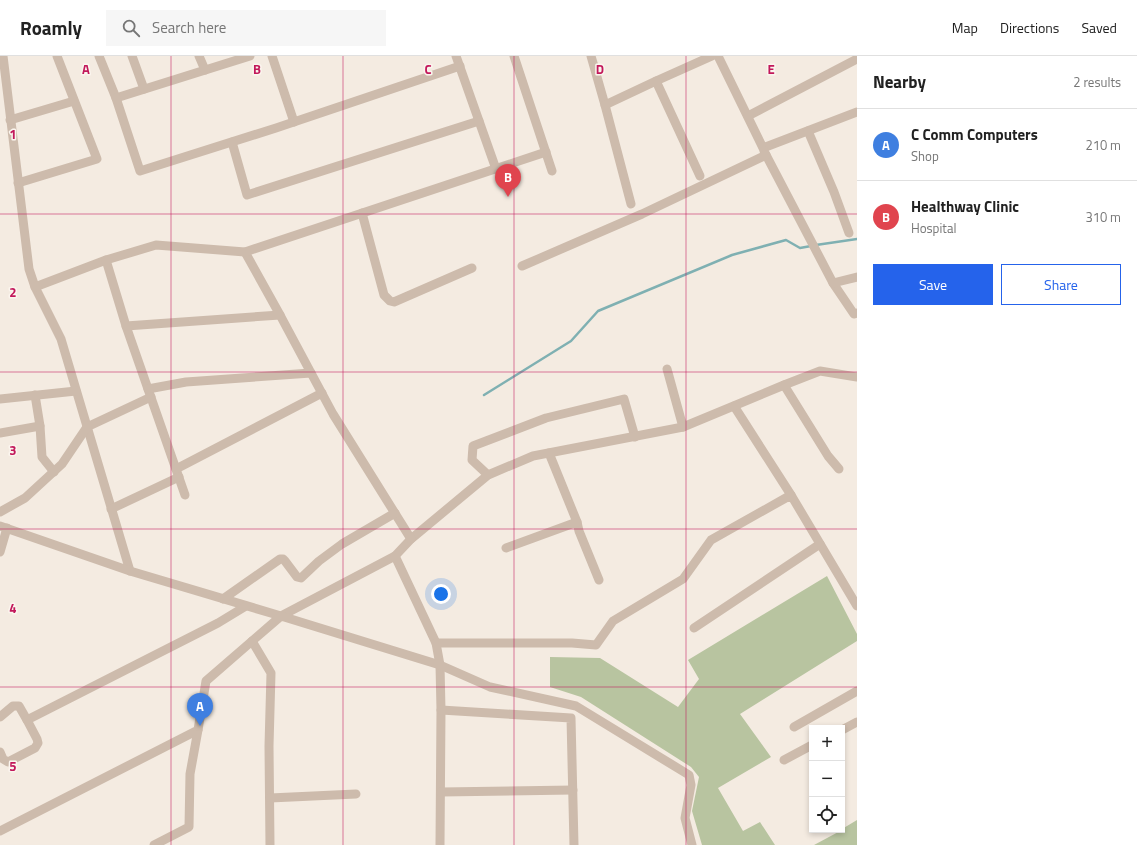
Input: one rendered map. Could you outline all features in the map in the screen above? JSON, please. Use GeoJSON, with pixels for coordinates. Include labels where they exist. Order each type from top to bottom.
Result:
{"type":"FeatureCollection","features":[{"type":"Feature","properties":{"kind":"street"},"geometry":{"type":"LineString","coordinates":[[3,56],[29,269],[35,287],[60,339],[130,571]]}},
{"type":"Feature","properties":{"kind":"street"},"geometry":{"type":"LineString","coordinates":[[18,183],[97,159],[57,56]]}},
{"type":"Feature","properties":{"kind":"street"},"geometry":{"type":"LineString","coordinates":[[99,56],[116,98],[140,171],[294,122],[460,66]]}},
{"type":"Feature","properties":{"kind":"street"},"geometry":{"type":"LineString","coordinates":[[132,56],[144,89]]}},
{"type":"Feature","properties":{"kind":"street"},"geometry":{"type":"LineString","coordinates":[[199,56],[205,70]]}},
{"type":"Feature","properties":{"kind":"street"},"geometry":{"type":"LineString","coordinates":[[116,98],[250,56]]}},
{"type":"Feature","properties":{"kind":"street"},"geometry":{"type":"LineString","coordinates":[[272,56],[294,122]]}},
{"type":"Feature","properties":{"kind":"street"},"geometry":{"type":"LineString","coordinates":[[456,56],[496,169]]}},
{"type":"Feature","properties":{"kind":"street"},"geometry":{"type":"LineString","coordinates":[[514,56],[552,171]]}},
{"type":"Feature","properties":{"kind":"street"},"geometry":{"type":"LineString","coordinates":[[591,56],[631,204]]}},
{"type":"Feature","properties":{"kind":"street"},"geometry":{"type":"LineString","coordinates":[[605,105],[712,56]]}},
{"type":"Feature","properties":{"kind":"street"},"geometry":{"type":"LineString","coordinates":[[718,56],[764,152],[833,283],[854,314],[857,313]]}},
{"type":"Feature","properties":{"kind":"street"},"geometry":{"type":"LineString","coordinates":[[748,116],[857,59]]}},
{"type":"Feature","properties":{"kind":"street"},"geometry":{"type":"LineString","coordinates":[[656,81],[700,176]]}},
{"type":"Feature","properties":{"kind":"street"},"geometry":{"type":"LineString","coordinates":[[10,120],[74,101]]}},
{"type":"Feature","properties":{"kind":"street"},"geometry":{"type":"LineString","coordinates":[[522,266],[642,214],[808,131],[857,112]]}},
{"type":"Feature","properties":{"kind":"street"},"geometry":{"type":"LineString","coordinates":[[232,142],[247,195],[479,121]]}},
{"type":"Feature","properties":{"kind":"street"},"geometry":{"type":"LineString","coordinates":[[808,131],[849,233]]}},
{"type":"Feature","properties":{"kind":"street"},"geometry":{"type":"LineString","coordinates":[[35,287],[106,260],[156,245],[245,252],[546,152]]}},
{"type":"Feature","properties":{"kind":"street"},"geometry":{"type":"LineString","coordinates":[[362,213],[384,295],[390,301],[394,302],[472,268]]}},
{"type":"Feature","properties":{"kind":"street"},"geometry":{"type":"LineString","coordinates":[[245,252],[333,414],[411,539]]}},
{"type":"Feature","properties":{"kind":"street"},"geometry":{"type":"LineString","coordinates":[[106,260],[126,326],[185,495]]}},
{"type":"Feature","properties":{"kind":"street"},"geometry":{"type":"LineString","coordinates":[[833,283],[857,277]]}},
{"type":"Feature","properties":{"kind":"street"},"geometry":{"type":"LineString","coordinates":[[126,326],[280,315]]}},
{"type":"Feature","properties":{"kind":"street"},"geometry":{"type":"LineString","coordinates":[[666,369],[683,427]]}},
{"type":"Feature","properties":{"kind":"street"},"geometry":{"type":"LineString","coordinates":[[154,845],[189,827],[190,774],[206,681],[281,616],[395,556],[411,539],[488,475],[533,456],[683,427],[820,371],[857,377]]}},
{"type":"Feature","properties":{"kind":"street"},"geometry":{"type":"LineString","coordinates":[[0,512],[26,498],[54,472],[62,464],[87,427],[150,393],[186,382],[312,373]]}},
{"type":"Feature","properties":{"kind":"street"},"geometry":{"type":"LineString","coordinates":[[784,385],[828,456],[839,469]]}},
{"type":"Feature","properties":{"kind":"street"},"geometry":{"type":"LineString","coordinates":[[0,399],[76,391]]}},
{"type":"Feature","properties":{"kind":"street"},"geometry":{"type":"LineString","coordinates":[[111,509],[322,393]]}},
{"type":"Feature","properties":{"kind":"street"},"geometry":{"type":"LineString","coordinates":[[35,395],[40,426],[42,457],[54,472]]}},
{"type":"Feature","properties":{"kind":"street"},"geometry":{"type":"LineString","coordinates":[[488,475],[472,460],[473,446],[546,418],[624,399],[635,437]]}},
{"type":"Feature","properties":{"kind":"street"},"geometry":{"type":"LineString","coordinates":[[734,406],[791,495],[857,606]]}},
{"type":"Feature","properties":{"kind":"street"},"geometry":{"type":"LineString","coordinates":[[0,433],[40,426]]}},
{"type":"Feature","properties":{"kind":"street"},"geometry":{"type":"LineString","coordinates":[[549,453],[599,580]]}},
{"type":"Feature","properties":{"kind":"street"},"geometry":{"type":"LineString","coordinates":[[436,643],[572,643],[596,645],[613,621],[683,579],[711,540],[791,495]]}},
{"type":"Feature","properties":{"kind":"street"},"geometry":{"type":"LineString","coordinates":[[223,599],[280,559],[286,561],[296,577],[301,578],[319,561],[342,544],[395,513]]}},
{"type":"Feature","properties":{"kind":"street"},"geometry":{"type":"LineString","coordinates":[[506,548],[577,522]]}},
{"type":"Feature","properties":{"kind":"street"},"geometry":{"type":"LineString","coordinates":[[0,552],[3,527],[130,571],[440,665],[490,687],[576,706],[689,775],[691,785],[685,818],[692,845]]}},
{"type":"Feature","properties":{"kind":"street"},"geometry":{"type":"LineString","coordinates":[[694,628],[820,544]]}},
{"type":"Feature","properties":{"kind":"street"},"geometry":{"type":"LineString","coordinates":[[395,556],[436,643],[440,665],[440,845]]}},
{"type":"Feature","properties":{"kind":"street"},"geometry":{"type":"LineString","coordinates":[[27,720],[218,623],[246,606]]}},
{"type":"Feature","properties":{"kind":"street"},"geometry":{"type":"LineString","coordinates":[[252,641],[271,673],[269,746],[270,845]]}},
{"type":"Feature","properties":{"kind":"street"},"geometry":{"type":"LineString","coordinates":[[794,727],[857,692]]}},
{"type":"Feature","properties":{"kind":"street"},"geometry":{"type":"LineString","coordinates":[[0,717],[13,706],[19,706],[38,743],[35,748],[8,762],[3,759],[0,752]]}},
{"type":"Feature","properties":{"kind":"street"},"geometry":{"type":"LineString","coordinates":[[441,710],[571,718],[574,845]]}},
{"type":"Feature","properties":{"kind":"street"},"geometry":{"type":"LineString","coordinates":[[845,728],[857,722]]}},
{"type":"Feature","properties":{"kind":"street"},"geometry":{"type":"LineString","coordinates":[[0,831],[198,730]]}},
{"type":"Feature","properties":{"kind":"street"},"geometry":{"type":"LineString","coordinates":[[784,760],[809,747]]}},
{"type":"Feature","properties":{"kind":"street"},"geometry":{"type":"LineString","coordinates":[[440,792],[573,790]]}},
{"type":"Feature","properties":{"kind":"street"},"geometry":{"type":"LineString","coordinates":[[270,798],[356,794]]}},
{"type":"Feature","properties":{"kind":"green space"},"geometry":{"type":"Polygon","coordinates":[[[827,576],[857,634],[857,641],[740,714],[771,757],[718,788],[743,831],[760,822],[775,845],[702,845],[692,811],[699,777],[691,767],[581,697],[550,687],[550,657],[600,658],[678,707],[699,679],[688,660],[827,576]]]}},
{"type":"Feature","properties":{"kind":"green space"},"geometry":{"type":"Polygon","coordinates":[[[857,820],[857,845],[814,845],[836,833],[845,833],[845,827],[857,820]]]}},
{"type":"Feature","properties":{"kind":"waterway"},"geometry":{"type":"LineString","coordinates":[[816,245],[857,239]]}},
{"type":"Feature","properties":{"kind":"waterway"},"geometry":{"type":"LineString","coordinates":[[484,395],[571,341],[598,311],[732,255],[786,240],[800,248],[811,246]]}},
{"type":"Feature","properties":{"kind":"place","name":"Healthway Clinic"},"geometry":{"type":"Point","coordinates":[508,197]}},
{"type":"Feature","properties":{"kind":"place","name":"C Comm Computers"},"geometry":{"type":"Point","coordinates":[200,726]}}]}
